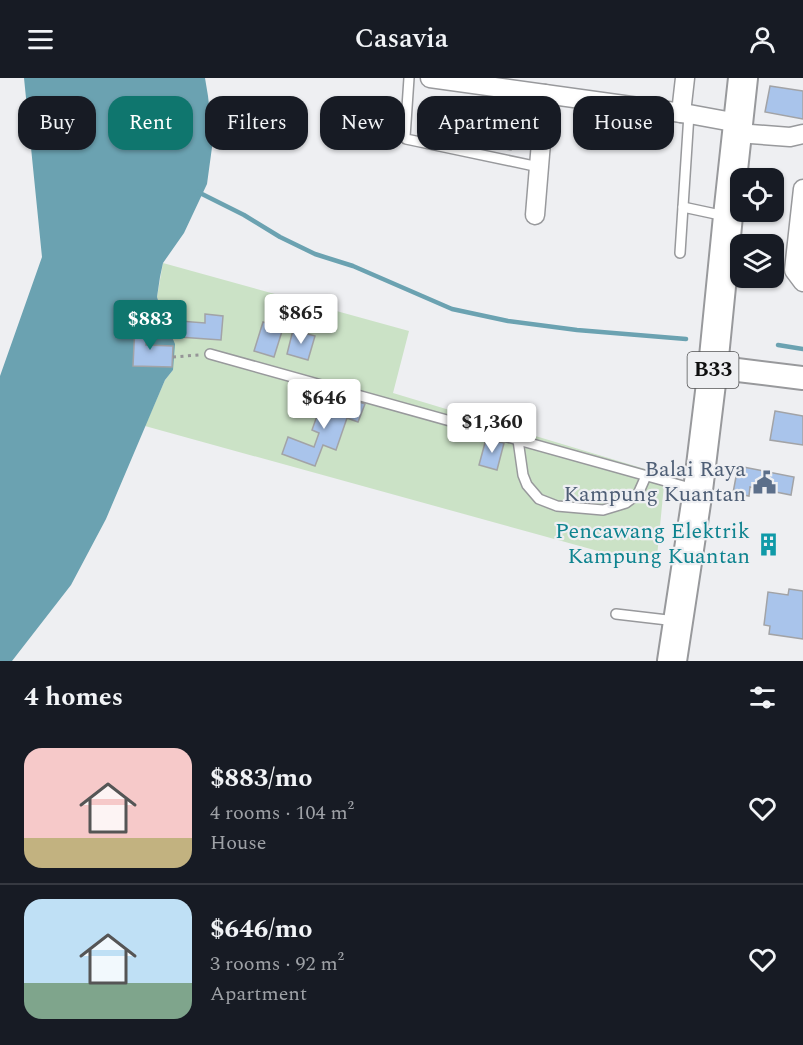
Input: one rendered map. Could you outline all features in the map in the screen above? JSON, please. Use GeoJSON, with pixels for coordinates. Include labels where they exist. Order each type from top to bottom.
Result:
{"type":"FeatureCollection","features":[{"type":"Feature","properties":{"kind":"main road","name":"B33"},"geometry":{"type":"LineString","coordinates":[[672,661],[698,490],[713,367],[743,78]]}},
{"type":"Feature","properties":{"kind":"street"},"geometry":{"type":"LineString","coordinates":[[430,78],[685,114],[738,128],[790,137],[803,134]]}},
{"type":"Feature","properties":{"kind":"street"},"geometry":{"type":"LineString","coordinates":[[685,78],[685,114]]}},
{"type":"Feature","properties":{"kind":"street"},"geometry":{"type":"LineString","coordinates":[[535,215],[545,94]]}},
{"type":"Feature","properties":{"kind":"street"},"geometry":{"type":"LineString","coordinates":[[803,189],[794,270],[803,282]]}},
{"type":"Feature","properties":{"kind":"street"},"geometry":{"type":"LineString","coordinates":[[713,367],[803,378]]}},
{"type":"Feature","properties":{"kind":"lane"},"geometry":{"type":"LineString","coordinates":[[409,78],[406,139],[539,167]]}},
{"type":"Feature","properties":{"kind":"lane"},"geometry":{"type":"LineString","coordinates":[[680,253],[685,114]]}},
{"type":"Feature","properties":{"kind":"lane"},"geometry":{"type":"LineString","coordinates":[[683,207],[728,216]]}},
{"type":"Feature","properties":{"kind":"lane"},"geometry":{"type":"LineString","coordinates":[[210,354],[698,490]]}},
{"type":"Feature","properties":{"kind":"lane"},"geometry":{"type":"LineString","coordinates":[[518,440],[523,475],[527,485],[538,498],[557,506],[603,510],[626,503],[638,494],[646,476]]}},
{"type":"Feature","properties":{"kind":"lane"},"geometry":{"type":"LineString","coordinates":[[616,614],[678,622]]}},
{"type":"Feature","properties":{"kind":"path"},"geometry":{"type":"LineString","coordinates":[[173,357],[210,354]]}},
{"type":"Feature","properties":{"kind":"green space"},"geometry":{"type":"Polygon","coordinates":[[[163,263],[409,331],[393,393],[665,475],[656,567],[145,426],[165,380],[173,370],[164,318],[157,297],[163,263]]]}},
{"type":"Feature","properties":{"kind":"water"},"geometry":{"type":"Polygon","coordinates":[[[24,78],[205,78],[208,96],[205,96],[205,150],[212,150],[207,184],[184,233],[163,263],[160,277],[157,297],[175,344],[173,370],[165,380],[106,519],[71,585],[12,661],[0,661],[0,376],[42,257],[31,150],[96,150],[96,96],[26,96],[24,78]]]}},
{"type":"Feature","properties":{"kind":"building"},"geometry":{"type":"Polygon","coordinates":[[[770,86],[803,91],[803,119],[765,112],[770,86]]]}},
{"type":"Feature","properties":{"kind":"building"},"geometry":{"type":"Polygon","coordinates":[[[205,314],[223,316],[221,340],[179,337],[180,321],[205,323],[205,314]]]}},
{"type":"Feature","properties":{"kind":"building"},"geometry":{"type":"Polygon","coordinates":[[[263,322],[283,328],[274,357],[254,351],[263,322]]]}},
{"type":"Feature","properties":{"kind":"building"},"geometry":{"type":"Polygon","coordinates":[[[135,325],[147,325],[146,345],[173,346],[172,367],[133,366],[135,325]]]}},
{"type":"Feature","properties":{"kind":"building"},"geometry":{"type":"Polygon","coordinates":[[[293,330],[315,336],[308,360],[287,354],[293,330]]]}},
{"type":"Feature","properties":{"kind":"building"},"geometry":{"type":"Polygon","coordinates":[[[325,393],[337,397],[333,408],[346,413],[351,399],[365,404],[358,422],[347,418],[336,450],[323,445],[315,466],[282,454],[288,437],[314,447],[319,433],[312,430],[325,393]]]}},
{"type":"Feature","properties":{"kind":"building"},"geometry":{"type":"Polygon","coordinates":[[[775,411],[803,416],[803,445],[770,440],[775,411]]]}},
{"type":"Feature","properties":{"kind":"building"},"geometry":{"type":"Polygon","coordinates":[[[486,439],[504,443],[497,470],[479,465],[486,439]]]}},
{"type":"Feature","properties":{"kind":"building","name":"Balai Raya Kampung Kuantan"},"geometry":{"type":"Polygon","coordinates":[[[738,466],[794,477],[791,495],[750,487],[749,496],[733,493],[738,466]]]}},
{"type":"Feature","properties":{"kind":"building","name":"Pencawang Elektrik Kampung Kuantan"},"geometry":{"type":"Polygon","coordinates":[[[762,537],[776,538],[775,552],[760,550],[762,537]]]}},
{"type":"Feature","properties":{"kind":"building"},"geometry":{"type":"Polygon","coordinates":[[[789,589],[803,591],[803,639],[769,634],[770,626],[764,625],[768,592],[788,595],[789,589]]]}},
{"type":"Feature","properties":{"kind":"waterway"},"geometry":{"type":"LineString","coordinates":[[198,192],[315,254],[353,266],[452,309],[508,321],[577,330],[686,339]]}},
{"type":"Feature","properties":{"kind":"waterway"},"geometry":{"type":"LineString","coordinates":[[778,345],[803,349]]}},
{"type":"Feature","properties":{"kind":"place","name":"Balai Raya Kampung Kuantan"},"geometry":{"type":"Point","coordinates":[764,482]}},
{"type":"Feature","properties":{"kind":"place","name":"Pencawang Elektrik Kampung Kuantan"},"geometry":{"type":"Point","coordinates":[768,544]}}]}
